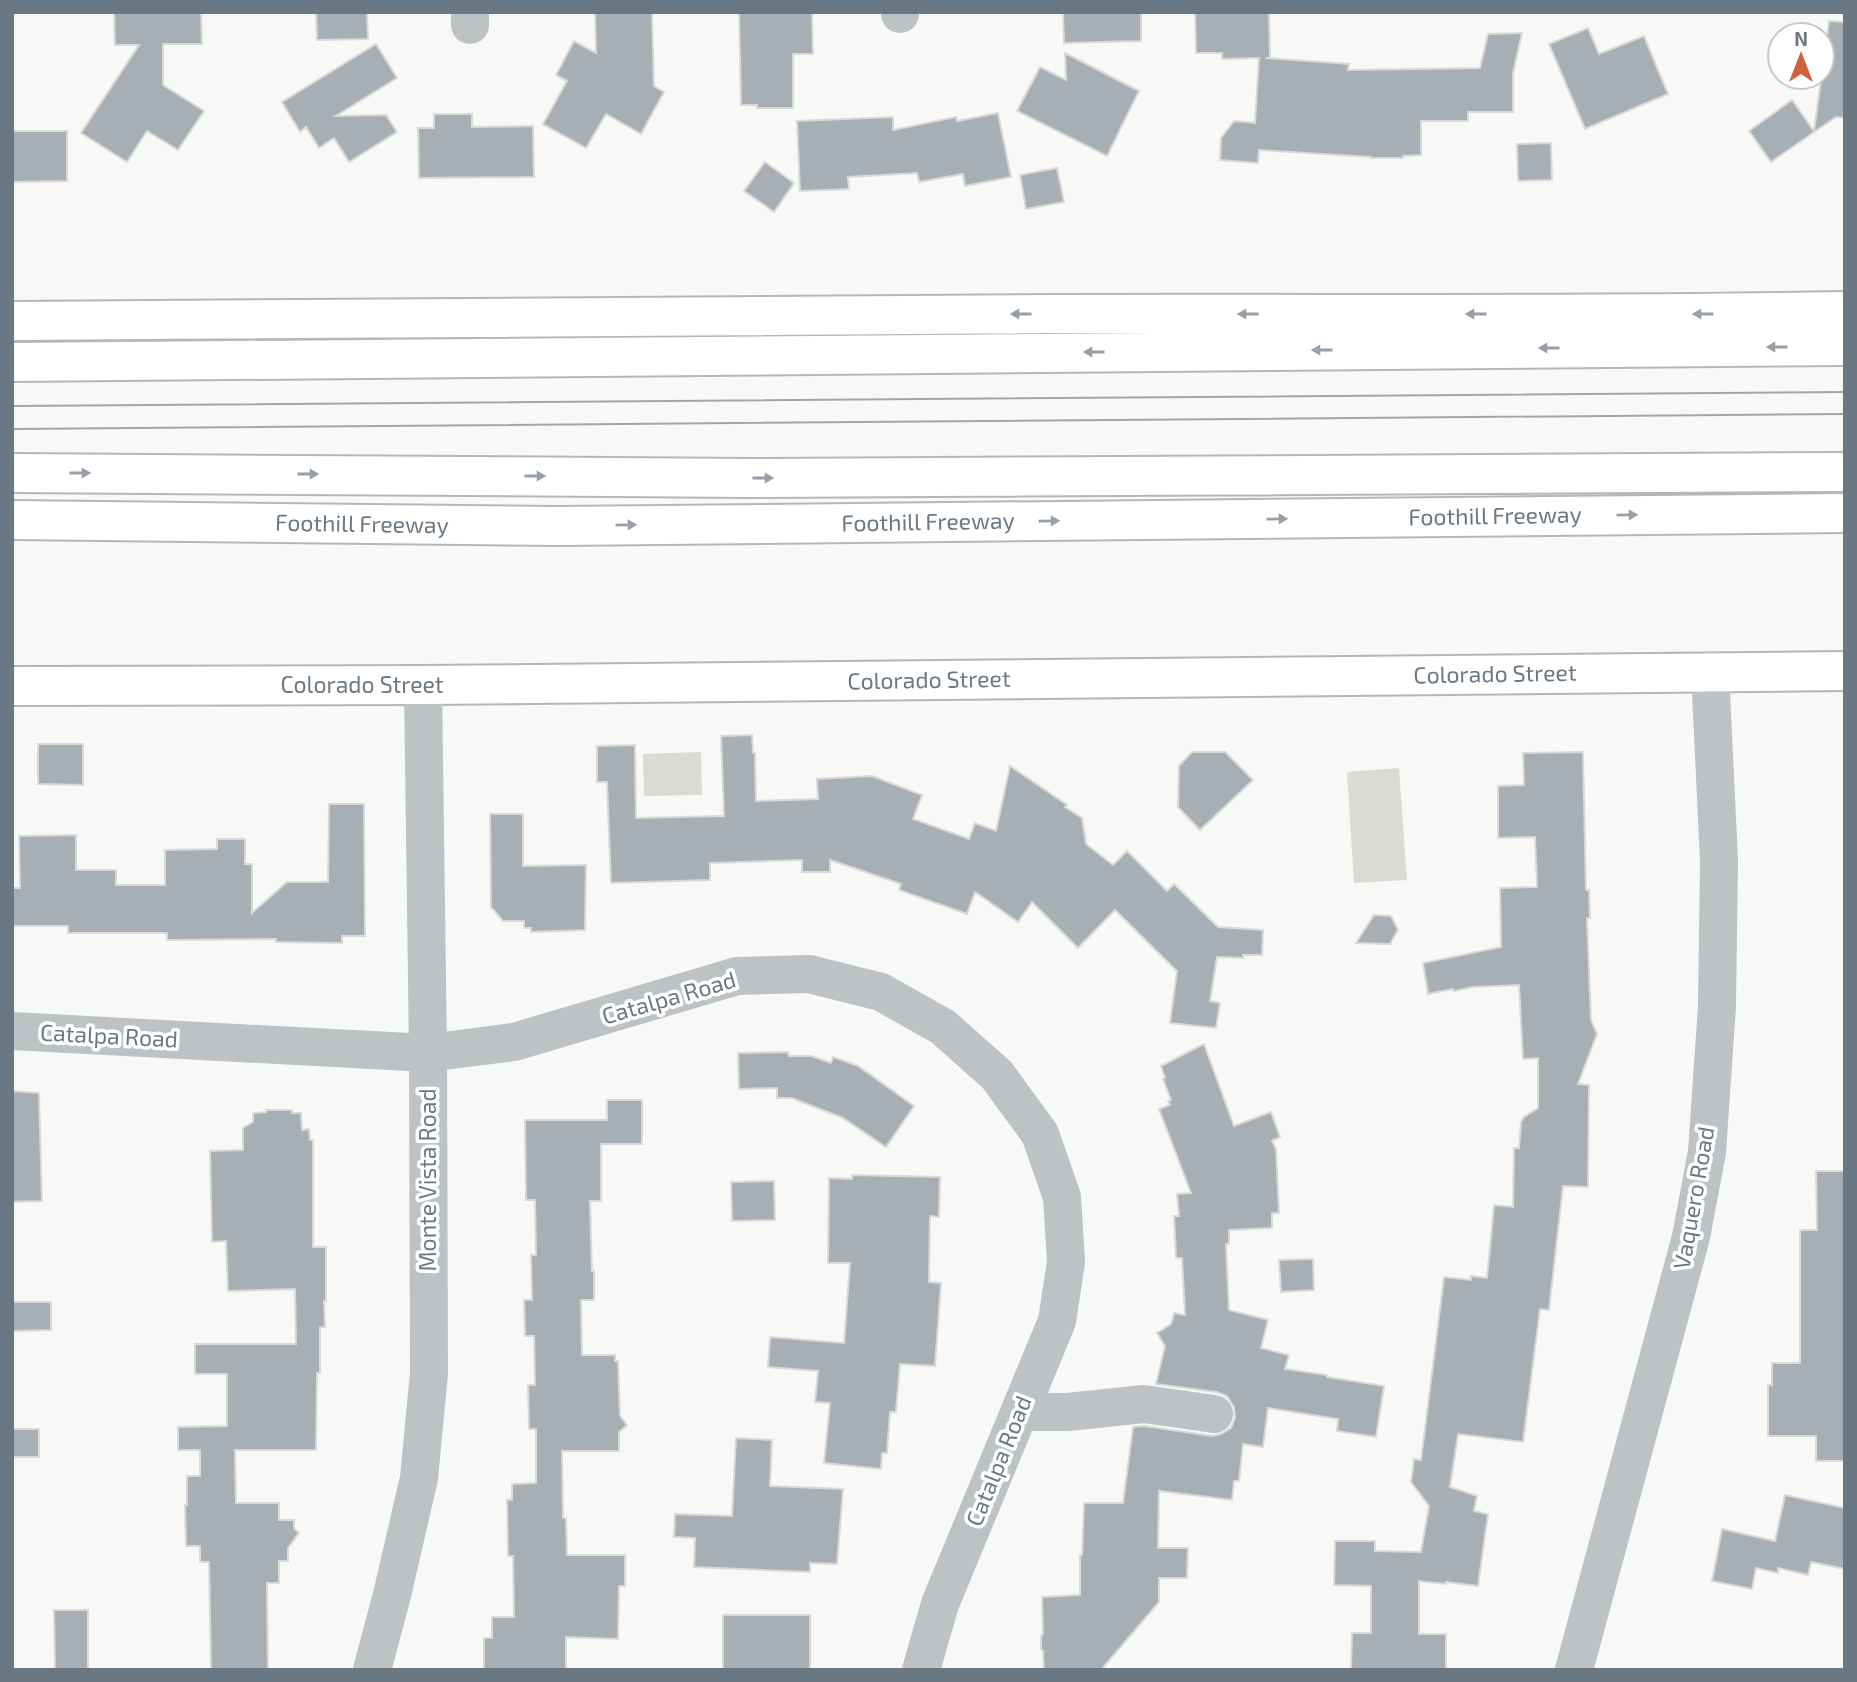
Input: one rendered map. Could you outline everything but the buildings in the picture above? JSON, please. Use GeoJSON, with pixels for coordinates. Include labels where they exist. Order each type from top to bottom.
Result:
{"type":"FeatureCollection","features":[{"type":"Feature","properties":{"kind":"main road"},"geometry":{"type":"LineString","coordinates":[[12,321],[1056,314],[1705,314],[1845,311]]}},
{"type":"Feature","properties":{"kind":"main road"},"geometry":{"type":"LineString","coordinates":[[12,362],[1845,346]]}},
{"type":"Feature","properties":{"kind":"main road"},"geometry":{"type":"LineString","coordinates":[[12,473],[751,478],[1845,472]]}},
{"type":"Feature","properties":{"kind":"main road","name":"Foothill Freeway"},"geometry":{"type":"LineString","coordinates":[[12,520],[558,526],[1845,513]]}},
{"type":"Feature","properties":{"kind":"main road"},"geometry":{"type":"LineString","coordinates":[[12,544],[558,526]]}},
{"type":"Feature","properties":{"kind":"main road","name":"Colorado Street"},"geometry":{"type":"LineString","coordinates":[[12,686],[423,685],[1845,671]]}},
{"type":"Feature","properties":{"kind":"street","name":"Vaquero Road"},"geometry":{"type":"LineString","coordinates":[[1574,1670],[1691,1237],[1707,1152],[1717,1006],[1719,861],[1710,671]]}},
{"type":"Feature","properties":{"kind":"street","name":"Monte Vista Road"},"geometry":{"type":"LineString","coordinates":[[372,1670],[419,1478],[429,1373],[423,685]]}},
{"type":"Feature","properties":{"kind":"street","name":"Catalpa Road"},"geometry":{"type":"LineString","coordinates":[[12,1031],[428,1053],[514,1042],[737,976],[809,974],[881,992],[943,1027],[997,1075],[1040,1134],[1062,1197],[1066,1262],[1056,1321],[940,1604],[921,1670]]}},
{"type":"Feature","properties":{"kind":"street"},"geometry":{"type":"LineString","coordinates":[[1020,1412],[1068,1412],[1143,1404],[1214,1414]]}},
{"type":"Feature","properties":{"kind":"shaded area"},"geometry":{"type":"Polygon","coordinates":[[[701,752],[702,795],[644,796],[643,754],[701,752]]]}},
{"type":"Feature","properties":{"kind":"shaded area"},"geometry":{"type":"Polygon","coordinates":[[[1399,768],[1407,880],[1354,883],[1347,772],[1399,768]]]}},
{"type":"Feature","properties":{"kind":"tram line"},"geometry":{"type":"LineString","coordinates":[[12,406],[1845,392]]}},
{"type":"Feature","properties":{"kind":"tram line"},"geometry":{"type":"LineString","coordinates":[[12,429],[1845,414]]}}]}
